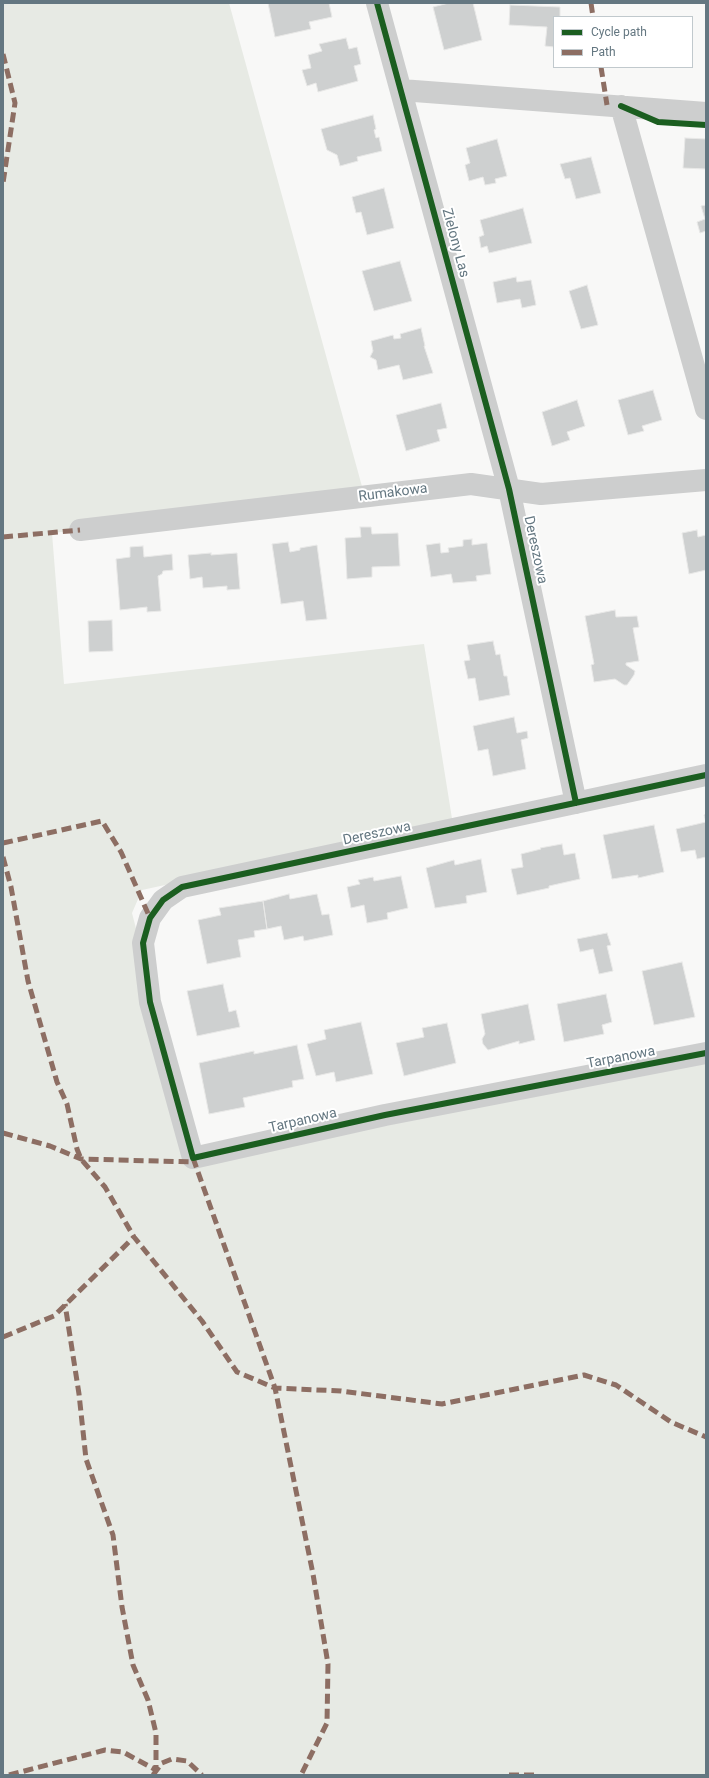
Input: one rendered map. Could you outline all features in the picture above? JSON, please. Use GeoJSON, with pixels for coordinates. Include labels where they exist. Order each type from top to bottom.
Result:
{"type":"FeatureCollection","features":[{"type":"Feature","properties":{"kind":"street","name":"Zielony Las"},"geometry":{"type":"LineString","coordinates":[[377,3],[510,489]]}},
{"type":"Feature","properties":{"kind":"street"},"geometry":{"type":"LineString","coordinates":[[401,90],[706,112]]}},
{"type":"Feature","properties":{"kind":"street"},"geometry":{"type":"LineString","coordinates":[[621,106],[706,409]]}},
{"type":"Feature","properties":{"kind":"street","name":"Rumakowa"},"geometry":{"type":"LineString","coordinates":[[80,530],[471,484],[541,494],[706,480]]}},
{"type":"Feature","properties":{"kind":"street","name":"Dereszowa"},"geometry":{"type":"LineString","coordinates":[[510,489],[576,803]]}},
{"type":"Feature","properties":{"kind":"street","name":"Dereszowa"},"geometry":{"type":"LineString","coordinates":[[182,887],[706,775]]}},
{"type":"Feature","properties":{"kind":"street","name":"Tarpanowa"},"geometry":{"type":"LineString","coordinates":[[182,887],[163,900],[150,918],[143,943],[150,1002],[193,1158],[385,1115],[706,1054]]}},
{"type":"Feature","properties":{"kind":"shaded area"},"geometry":{"type":"Polygon","coordinates":[[[3,3],[229,3],[366,501],[52,533],[64,684],[424,644],[454,831],[257,865],[142,890],[132,913],[195,1157],[706,1061],[706,1775],[3,1775],[3,3]]]}},
{"type":"Feature","properties":{"kind":"building"},"geometry":{"type":"Polygon","coordinates":[[[268,3],[329,3],[332,17],[309,22],[311,29],[275,37],[268,3]]]}},
{"type":"Feature","properties":{"kind":"building"},"geometry":{"type":"Polygon","coordinates":[[[449,3],[473,3],[482,40],[444,50],[433,7],[449,3]]]}},
{"type":"Feature","properties":{"kind":"building"},"geometry":{"type":"Polygon","coordinates":[[[510,5],[560,7],[560,16],[553,16],[553,47],[545,46],[547,27],[509,25],[510,5]]]}},
{"type":"Feature","properties":{"kind":"building"},"geometry":{"type":"Polygon","coordinates":[[[346,38],[349,49],[357,47],[361,64],[354,66],[358,81],[318,92],[316,83],[307,86],[302,70],[311,68],[308,55],[322,51],[319,44],[346,38]]]}},
{"type":"Feature","properties":{"kind":"building"},"geometry":{"type":"Polygon","coordinates":[[[373,115],[376,138],[379,137],[382,151],[357,157],[358,161],[340,166],[337,155],[327,150],[321,129],[373,115]]]}},
{"type":"Feature","properties":{"kind":"building"},"geometry":{"type":"Polygon","coordinates":[[[685,138],[706,139],[706,169],[683,168],[685,138]]]}},
{"type":"Feature","properties":{"kind":"building"},"geometry":{"type":"Polygon","coordinates":[[[497,139],[507,176],[495,179],[496,183],[485,185],[483,177],[469,181],[465,165],[470,163],[466,148],[497,139]]]}},
{"type":"Feature","properties":{"kind":"building"},"geometry":{"type":"Polygon","coordinates":[[[591,157],[601,193],[576,199],[570,178],[565,179],[560,164],[591,157]]]}},
{"type":"Feature","properties":{"kind":"building"},"geometry":{"type":"Polygon","coordinates":[[[384,188],[394,228],[367,235],[361,212],[356,213],[352,197],[384,188]]]}},
{"type":"Feature","properties":{"kind":"building"},"geometry":{"type":"Polygon","coordinates":[[[706,205],[706,231],[700,233],[697,222],[705,219],[701,206],[706,205]]]}},
{"type":"Feature","properties":{"kind":"building"},"geometry":{"type":"Polygon","coordinates":[[[523,208],[532,243],[489,253],[487,246],[481,248],[479,237],[484,235],[480,220],[523,208]]]}},
{"type":"Feature","properties":{"kind":"building"},"geometry":{"type":"Polygon","coordinates":[[[400,261],[412,301],[374,311],[362,271],[400,261]]]}},
{"type":"Feature","properties":{"kind":"building"},"geometry":{"type":"Polygon","coordinates":[[[516,277],[517,282],[531,280],[536,305],[522,308],[520,299],[497,303],[493,282],[516,277]]]}},
{"type":"Feature","properties":{"kind":"building"},"geometry":{"type":"Polygon","coordinates":[[[587,285],[598,325],[581,329],[569,291],[587,285]]]}},
{"type":"Feature","properties":{"kind":"building"},"geometry":{"type":"Polygon","coordinates":[[[421,328],[424,346],[433,373],[403,380],[399,365],[378,370],[376,360],[370,357],[373,351],[371,341],[393,335],[394,339],[401,338],[400,334],[421,328]]]}},
{"type":"Feature","properties":{"kind":"building"},"geometry":{"type":"Polygon","coordinates":[[[653,390],[662,420],[642,426],[644,431],[628,435],[618,400],[653,390]]]}},
{"type":"Feature","properties":{"kind":"building"},"geometry":{"type":"Polygon","coordinates":[[[577,400],[585,426],[567,432],[570,440],[552,446],[542,412],[577,400]]]}},
{"type":"Feature","properties":{"kind":"building"},"geometry":{"type":"Polygon","coordinates":[[[441,403],[447,428],[437,430],[440,441],[406,451],[396,415],[441,403]]]}},
{"type":"Feature","properties":{"kind":"building"},"geometry":{"type":"Polygon","coordinates":[[[360,527],[371,527],[372,534],[398,533],[400,566],[372,567],[372,577],[347,579],[345,538],[361,537],[360,527]]]}},
{"type":"Feature","properties":{"kind":"building"},"geometry":{"type":"Polygon","coordinates":[[[697,530],[698,537],[706,535],[706,570],[689,574],[682,533],[697,530]]]}},
{"type":"Feature","properties":{"kind":"building"},"geometry":{"type":"Polygon","coordinates":[[[472,539],[472,545],[487,543],[491,574],[476,576],[477,581],[453,583],[451,574],[431,577],[426,545],[440,543],[441,553],[449,552],[448,548],[463,546],[463,540],[472,539]]]}},
{"type":"Feature","properties":{"kind":"building"},"geometry":{"type":"Polygon","coordinates":[[[288,542],[290,552],[300,550],[300,548],[317,545],[327,619],[306,621],[303,601],[281,604],[272,544],[288,542]]]}},
{"type":"Feature","properties":{"kind":"building"},"geometry":{"type":"Polygon","coordinates":[[[143,546],[144,557],[172,554],[173,570],[163,571],[162,574],[158,576],[161,611],[147,612],[147,607],[120,610],[116,559],[130,557],[130,547],[143,546]]]}},
{"type":"Feature","properties":{"kind":"building"},"geometry":{"type":"Polygon","coordinates":[[[211,553],[211,555],[237,553],[240,589],[227,590],[227,586],[203,588],[202,577],[190,579],[188,555],[211,553]]]}},
{"type":"Feature","properties":{"kind":"building"},"geometry":{"type":"Polygon","coordinates":[[[615,610],[616,617],[637,616],[639,627],[633,628],[639,661],[626,663],[626,665],[635,671],[627,685],[624,685],[615,679],[594,682],[591,665],[594,664],[585,616],[615,610]]]}},
{"type":"Feature","properties":{"kind":"building"},"geometry":{"type":"Polygon","coordinates":[[[112,620],[113,651],[89,652],[88,621],[112,620]]]}},
{"type":"Feature","properties":{"kind":"building"},"geometry":{"type":"Polygon","coordinates":[[[493,641],[496,655],[500,654],[504,676],[507,676],[510,695],[479,701],[475,678],[468,679],[464,661],[470,660],[467,645],[493,641]]]}},
{"type":"Feature","properties":{"kind":"building"},"geometry":{"type":"Polygon","coordinates":[[[514,717],[517,733],[527,731],[528,738],[521,740],[526,769],[493,776],[488,749],[478,751],[473,726],[514,717]]]}},
{"type":"Feature","properties":{"kind":"building"},"geometry":{"type":"Polygon","coordinates":[[[706,822],[706,857],[697,859],[695,850],[681,852],[676,829],[706,822]]]}},
{"type":"Feature","properties":{"kind":"building"},"geometry":{"type":"Polygon","coordinates":[[[654,825],[664,872],[638,878],[638,875],[612,879],[603,835],[654,825]]]}},
{"type":"Feature","properties":{"kind":"building"},"geometry":{"type":"Polygon","coordinates":[[[562,844],[564,855],[575,853],[580,879],[517,895],[511,869],[523,867],[521,854],[541,849],[540,848],[562,844]]]}},
{"type":"Feature","properties":{"kind":"building"},"geometry":{"type":"Polygon","coordinates":[[[481,859],[487,892],[466,896],[467,903],[435,908],[426,868],[454,860],[455,865],[481,859]]]}},
{"type":"Feature","properties":{"kind":"building"},"geometry":{"type":"Polygon","coordinates":[[[401,876],[408,908],[387,913],[388,919],[367,923],[364,905],[351,908],[347,887],[360,884],[358,880],[373,877],[374,881],[401,876]]]}},
{"type":"Feature","properties":{"kind":"building"},"geometry":{"type":"Polygon","coordinates":[[[289,894],[290,899],[317,894],[322,915],[329,914],[333,935],[304,941],[303,936],[284,940],[281,926],[267,929],[263,901],[289,894]]]}},
{"type":"Feature","properties":{"kind":"building"},"geometry":{"type":"Polygon","coordinates":[[[263,901],[267,929],[254,931],[255,937],[238,940],[241,957],[207,964],[198,920],[221,915],[219,908],[263,901]]]}},
{"type":"Feature","properties":{"kind":"building"},"geometry":{"type":"Polygon","coordinates":[[[607,933],[611,945],[607,946],[613,971],[599,974],[593,949],[580,952],[577,939],[607,933]]]}},
{"type":"Feature","properties":{"kind":"building"},"geometry":{"type":"Polygon","coordinates":[[[682,962],[695,1017],[654,1025],[642,971],[682,962]]]}},
{"type":"Feature","properties":{"kind":"building"},"geometry":{"type":"Polygon","coordinates":[[[223,984],[229,1012],[236,1010],[240,1027],[197,1036],[187,991],[223,984]]]}},
{"type":"Feature","properties":{"kind":"building"},"geometry":{"type":"Polygon","coordinates":[[[606,994],[612,1022],[602,1025],[604,1034],[564,1042],[557,1004],[606,994]]]}},
{"type":"Feature","properties":{"kind":"building"},"geometry":{"type":"Polygon","coordinates":[[[528,1004],[535,1040],[519,1044],[519,1041],[488,1050],[483,1044],[482,1039],[485,1034],[481,1014],[528,1004]]]}},
{"type":"Feature","properties":{"kind":"building"},"geometry":{"type":"Polygon","coordinates":[[[361,1022],[373,1074],[336,1082],[334,1072],[316,1076],[307,1044],[326,1039],[324,1030],[361,1022]]]}},
{"type":"Feature","properties":{"kind":"building"},"geometry":{"type":"Polygon","coordinates":[[[447,1023],[456,1063],[404,1076],[396,1043],[424,1037],[422,1028],[447,1023]]]}},
{"type":"Feature","properties":{"kind":"building"},"geometry":{"type":"Polygon","coordinates":[[[297,1045],[304,1079],[292,1081],[293,1087],[243,1098],[245,1107],[209,1114],[199,1063],[254,1051],[254,1054],[297,1045]]]}},
{"type":"Feature","properties":{"kind":"marked path"},"geometry":{"type":"LineString","coordinates":[[591,3],[593,16]]}},
{"type":"Feature","properties":{"kind":"marked path"},"geometry":{"type":"LineString","coordinates":[[3,54],[15,103],[3,183]]}},
{"type":"Feature","properties":{"kind":"marked path"},"geometry":{"type":"LineString","coordinates":[[601,68],[607,105]]}},
{"type":"Feature","properties":{"kind":"marked path"},"geometry":{"type":"LineString","coordinates":[[3,537],[80,530]]}},
{"type":"Feature","properties":{"kind":"marked path"},"geometry":{"type":"LineString","coordinates":[[3,843],[102,821],[121,852],[150,918]]}},
{"type":"Feature","properties":{"kind":"marked path"},"geometry":{"type":"LineString","coordinates":[[3,857],[11,887],[28,981],[57,1082],[67,1104],[77,1149],[81,1159],[105,1187],[134,1237],[202,1321],[237,1372],[275,1388],[341,1391],[442,1404],[584,1375],[616,1385],[671,1422],[706,1437]]}},
{"type":"Feature","properties":{"kind":"marked path"},"geometry":{"type":"LineString","coordinates":[[3,1133],[50,1146],[81,1159],[195,1162]]}},
{"type":"Feature","properties":{"kind":"marked path"},"geometry":{"type":"LineString","coordinates":[[193,1158],[275,1388],[313,1574],[328,1664],[327,1723],[301,1775]]}},
{"type":"Feature","properties":{"kind":"marked path"},"geometry":{"type":"LineString","coordinates":[[3,1337],[54,1316],[134,1237]]}},
{"type":"Feature","properties":{"kind":"marked path"},"geometry":{"type":"LineString","coordinates":[[9,1775],[105,1750],[123,1752],[156,1770],[156,1733],[148,1700],[133,1665],[122,1607],[113,1535],[86,1459],[79,1394],[65,1304]]}},
{"type":"Feature","properties":{"kind":"marked path"},"geometry":{"type":"LineString","coordinates":[[153,1775],[162,1763],[172,1759],[187,1761],[202,1775]]}},
{"type":"Feature","properties":{"kind":"marked path"},"geometry":{"type":"LineString","coordinates":[[509,1775],[538,1775]]}},
{"type":"Feature","properties":{"kind":"cycle path"},"geometry":{"type":"LineString","coordinates":[[377,3],[509,489],[576,803]]}},
{"type":"Feature","properties":{"kind":"cycle path"},"geometry":{"type":"LineString","coordinates":[[621,106],[658,122],[706,125]]}},
{"type":"Feature","properties":{"kind":"cycle path"},"geometry":{"type":"LineString","coordinates":[[706,775],[182,887],[163,900],[150,918],[143,943],[150,1002],[193,1158],[385,1115],[706,1053]]}}]}
